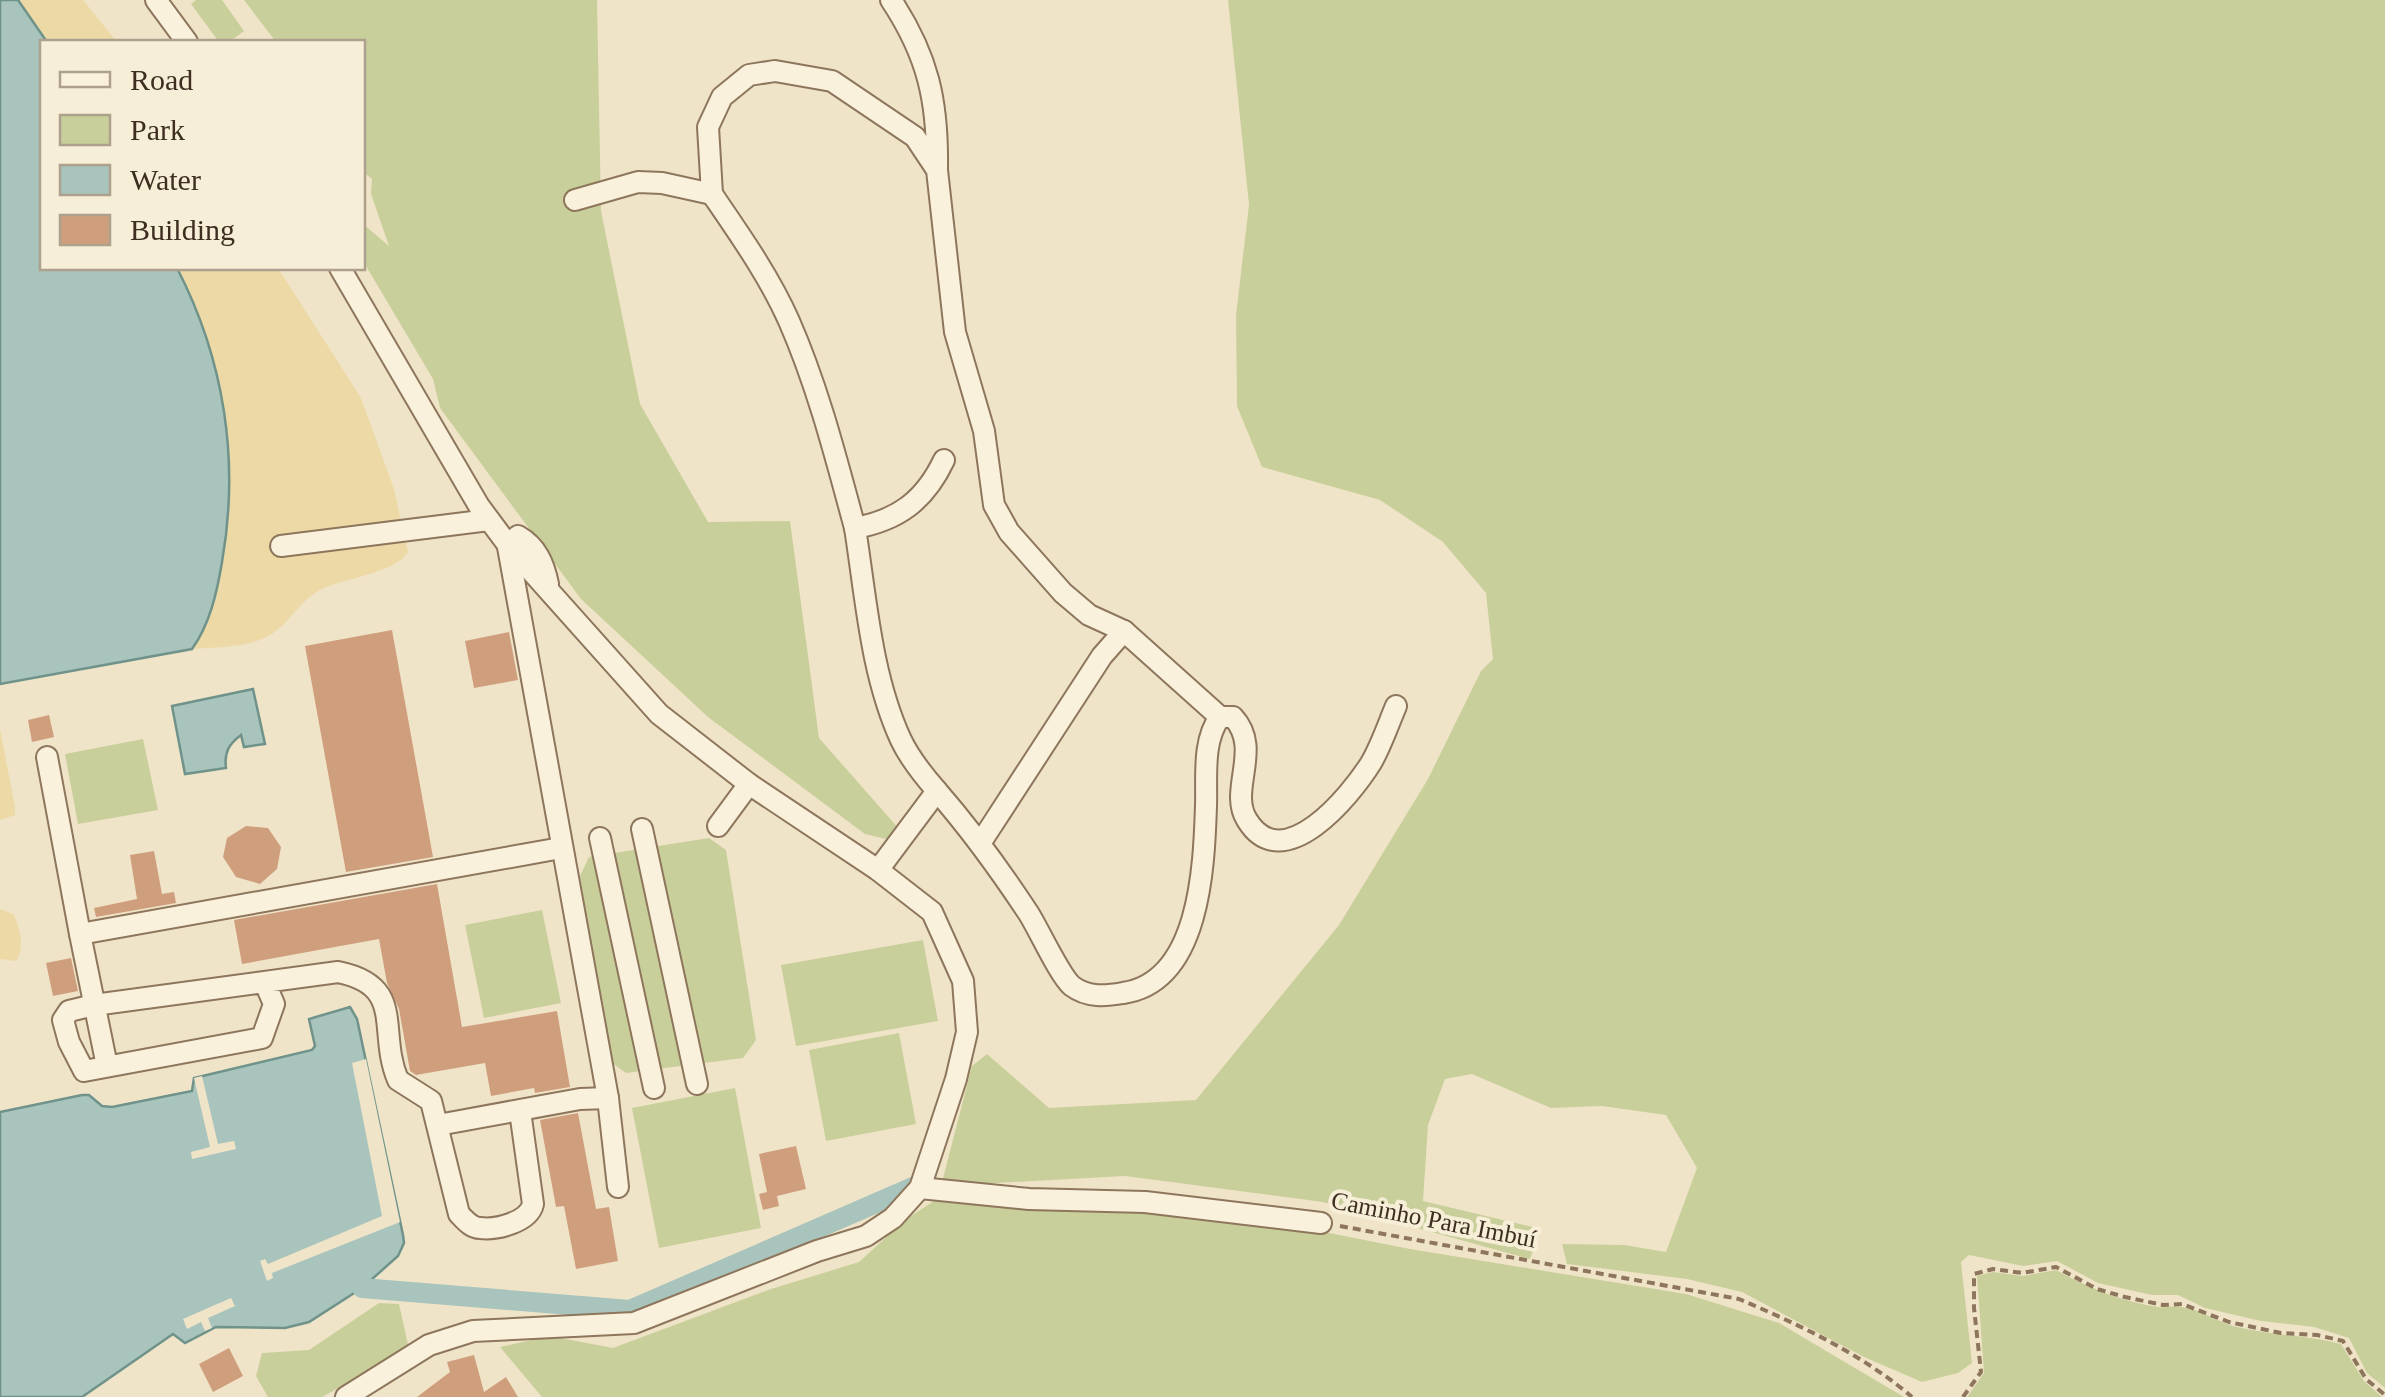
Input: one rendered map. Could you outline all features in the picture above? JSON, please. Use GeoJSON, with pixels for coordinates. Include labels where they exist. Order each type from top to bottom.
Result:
{"type":"FeatureCollection","features":[{"type":"Feature","properties":{"kind":"street"},"geometry":{"type":"LineString","coordinates":[[156,0],[185,40]]}},
{"type":"Feature","properties":{"kind":"street"},"geometry":{"type":"LineString","coordinates":[[890,0],[914,35],[930,85],[937,124],[937,170],[955,332],[979,409],[994,505],[1008,532],[1063,594],[1089,614],[1124,630],[1220,717],[1232,717],[1242,728],[1246,748],[1242,802],[1246,820],[1263,835],[1281,840],[1304,835],[1333,810],[1371,762],[1396,706]]}},
{"type":"Feature","properties":{"kind":"street"},"geometry":{"type":"LineString","coordinates":[[937,170],[915,137],[848,91],[813,76],[775,71],[749,75],[722,97],[708,127],[712,194],[751,252],[788,319],[823,410],[855,528],[883,687],[900,740],[936,791],[982,842],[1071,985],[1098,997],[1139,991],[1166,974],[1181,949],[1197,903],[1205,834],[1208,744],[1220,717]]}},
{"type":"Feature","properties":{"kind":"street"},"geometry":{"type":"LineString","coordinates":[[576,200],[638,182],[712,194]]}},
{"type":"Feature","properties":{"kind":"street"},"geometry":{"type":"LineString","coordinates":[[341,270],[484,513],[659,714],[749,784],[878,870],[932,912],[963,980],[967,1032],[956,1079],[920,1188],[892,1218],[866,1236],[817,1251],[634,1323],[473,1331],[429,1346],[346,1397]]}},
{"type":"Feature","properties":{"kind":"street"},"geometry":{"type":"LineString","coordinates":[[855,528],[878,524],[910,507],[932,486],[944,460]]}},
{"type":"Feature","properties":{"kind":"street"},"geometry":{"type":"LineString","coordinates":[[281,546],[484,513]]}},
{"type":"Feature","properties":{"kind":"street"},"geometry":{"type":"LineString","coordinates":[[508,545],[608,1098],[618,1187]]}},
{"type":"Feature","properties":{"kind":"street"},"geometry":{"type":"LineString","coordinates":[[982,842],[1102,656],[1124,630]]}},
{"type":"Feature","properties":{"kind":"street"},"geometry":{"type":"LineString","coordinates":[[47,756],[107,1066]]}},
{"type":"Feature","properties":{"kind":"street"},"geometry":{"type":"LineString","coordinates":[[718,826],[749,784]]}},
{"type":"Feature","properties":{"kind":"street"},"geometry":{"type":"LineString","coordinates":[[878,870],[936,791]]}},
{"type":"Feature","properties":{"kind":"street"},"geometry":{"type":"LineString","coordinates":[[642,829],[697,1084]]}},
{"type":"Feature","properties":{"kind":"street"},"geometry":{"type":"LineString","coordinates":[[600,838],[654,1088]]}},
{"type":"Feature","properties":{"kind":"street"},"geometry":{"type":"LineString","coordinates":[[80,934],[561,848]]}},
{"type":"Feature","properties":{"kind":"street"},"geometry":{"type":"LineString","coordinates":[[266,984],[274,1004],[262,1038],[84,1071],[63,1020],[69,1011],[94,1005],[338,972],[362,977],[382,998],[398,1080],[428,1096],[459,1214],[481,1229],[522,1220],[531,1213],[520,1111]]}},
{"type":"Feature","properties":{"kind":"street"},"geometry":{"type":"LineString","coordinates":[[438,1125],[608,1098]]}},
{"type":"Feature","properties":{"kind":"street","name":"Caminho Para Imbuí"},"geometry":{"type":"LineString","coordinates":[[920,1188],[1029,1199],[1145,1202],[1320,1223]]}},
{"type":"Feature","properties":{"kind":"path","name":"Caminho Para Imbuí"},"geometry":{"type":"LineString","coordinates":[[1320,1223],[1739,1299],[1794,1323],[1861,1360],[1912,1397]]}},
{"type":"Feature","properties":{"kind":"path"},"geometry":{"type":"LineString","coordinates":[[1963,1397],[1981,1372],[1974,1274],[1992,1270],[2022,1273],[2056,1267],[2097,1289],[2125,1297],[2163,1305],[2182,1304],[2230,1322],[2281,1334],[2317,1335],[2343,1341],[2366,1379],[2385,1396]]}},
{"type":"Feature","properties":{"kind":"green space"},"geometry":{"type":"Polygon","coordinates":[[[196,0],[222,0],[244,31],[232,40],[218,40],[191,4],[196,0]]]}},
{"type":"Feature","properties":{"kind":"green space"},"geometry":{"type":"Polygon","coordinates":[[[244,0],[597,0],[601,211],[640,404],[708,522],[790,521],[819,738],[900,830],[890,840],[865,834],[708,717],[581,599],[440,408],[433,379],[365,264],[365,226],[389,246],[371,194],[372,179],[365,174],[365,40],[274,40],[244,0]]]}},
{"type":"Feature","properties":{"kind":"green space"},"geometry":{"type":"Polygon","coordinates":[[[1228,0],[2385,0],[2385,1388],[2367,1373],[2349,1338],[2314,1327],[2261,1321],[2205,1308],[2178,1295],[2152,1295],[2098,1283],[2057,1261],[2023,1266],[1969,1255],[1961,1262],[1972,1363],[1958,1373],[1922,1382],[1864,1357],[1742,1292],[1687,1279],[1567,1264],[1562,1244],[1624,1245],[1666,1252],[1697,1168],[1666,1115],[1602,1106],[1551,1108],[1472,1074],[1445,1079],[1428,1125],[1423,1201],[1541,1229],[1530,1259],[1323,1202],[1125,1176],[941,1186],[972,1066],[987,1054],[1049,1108],[1196,1100],[1339,925],[1428,779],[1481,671],[1493,659],[1486,593],[1443,542],[1380,500],[1262,467],[1237,406],[1236,315],[1249,205],[1228,0]]]}},
{"type":"Feature","properties":{"kind":"green space"},"geometry":{"type":"Polygon","coordinates":[[[143,739],[158,810],[78,824],[65,754],[143,739]]]}},
{"type":"Feature","properties":{"kind":"green space"},"geometry":{"type":"Polygon","coordinates":[[[709,838],[726,850],[756,1040],[743,1058],[626,1073],[609,1061],[580,876],[589,857],[709,838]]]}},
{"type":"Feature","properties":{"kind":"green space"},"geometry":{"type":"Polygon","coordinates":[[[542,910],[561,1003],[484,1018],[465,925],[542,910]]]}},
{"type":"Feature","properties":{"kind":"green space"},"geometry":{"type":"Polygon","coordinates":[[[923,940],[938,1021],[796,1046],[781,965],[923,940]]]}},
{"type":"Feature","properties":{"kind":"green space"},"geometry":{"type":"Polygon","coordinates":[[[899,1033],[916,1124],[826,1141],[809,1050],[899,1033]]]}},
{"type":"Feature","properties":{"kind":"green space"},"geometry":{"type":"Polygon","coordinates":[[[735,1088],[761,1228],[659,1248],[632,1108],[735,1088]]]}},
{"type":"Feature","properties":{"kind":"green space"},"geometry":{"type":"Polygon","coordinates":[[[1138,1195],[1410,1249],[1686,1294],[1779,1323],[1904,1397],[542,1397],[500,1347],[550,1336],[613,1348],[771,1289],[859,1262],[905,1220],[937,1199],[1138,1195]]]}},
{"type":"Feature","properties":{"kind":"green space"},"geometry":{"type":"Polygon","coordinates":[[[2056,1270],[2131,1301],[2188,1308],[2233,1326],[2341,1344],[2364,1381],[2382,1397],[1967,1397],[1984,1373],[1977,1276],[1993,1272],[2022,1276],[2056,1270]]]}},
{"type":"Feature","properties":{"kind":"green space"},"geometry":{"type":"Polygon","coordinates":[[[379,1303],[399,1304],[409,1349],[322,1397],[268,1397],[256,1376],[262,1353],[309,1350],[379,1303]]]}},
{"type":"Feature","properties":{"kind":"sand"},"geometry":{"type":"Polygon","coordinates":[[[18,0],[83,0],[115,40],[46,40],[18,0]]]}},
{"type":"Feature","properties":{"kind":"sand"},"geometry":{"type":"Polygon","coordinates":[[[178,270],[279,270],[361,398],[394,489],[408,552],[393,565],[313,594],[271,635],[236,646],[192,649],[215,596],[229,486],[228,448],[217,374],[178,270]]]}},
{"type":"Feature","properties":{"kind":"sand"},"geometry":{"type":"Polygon","coordinates":[[[0,729],[15,815],[0,820],[0,729]]]}},
{"type":"Feature","properties":{"kind":"sand"},"geometry":{"type":"Polygon","coordinates":[[[0,909],[13,914],[18,925],[21,944],[16,961],[0,959],[0,909]]]}},
{"type":"Feature","properties":{"kind":"water"},"geometry":{"type":"Polygon","coordinates":[[[0,0],[18,0],[46,40],[40,40],[40,270],[178,270],[217,374],[228,448],[229,486],[218,585],[208,618],[192,649],[0,684],[0,0]]]}},
{"type":"Feature","properties":{"kind":"water"},"geometry":{"type":"Polygon","coordinates":[[[253,689],[265,744],[244,747],[241,735],[228,749],[226,768],[185,774],[172,706],[253,689]]]}},
{"type":"Feature","properties":{"kind":"water"},"geometry":{"type":"Polygon","coordinates":[[[350,1007],[357,1019],[403,1235],[398,1256],[362,1288],[309,1322],[285,1328],[216,1327],[185,1343],[173,1334],[82,1397],[0,1397],[0,1112],[82,1095],[112,1107],[192,1091],[194,1078],[312,1050],[315,1046],[309,1019],[350,1007]]]}},
{"type":"Feature","properties":{"kind":"pier"},"geometry":{"type":"Polygon","coordinates":[[[366,1059],[400,1222],[272,1273],[273,1278],[267,1281],[260,1261],[265,1259],[268,1264],[382,1216],[352,1063],[366,1059]]]}},
{"type":"Feature","properties":{"kind":"pier"},"geometry":{"type":"Polygon","coordinates":[[[202,1076],[218,1144],[234,1141],[236,1149],[192,1159],[191,1152],[210,1147],[194,1078],[202,1076]]]}},
{"type":"Feature","properties":{"kind":"pier"},"geometry":{"type":"Polygon","coordinates":[[[231,1298],[235,1306],[208,1318],[212,1328],[205,1331],[201,1322],[187,1329],[183,1319],[231,1298]]]}},
{"type":"Feature","properties":{"kind":"building"},"geometry":{"type":"Polygon","coordinates":[[[392,630],[433,857],[346,872],[305,646],[392,630]]]}},
{"type":"Feature","properties":{"kind":"building"},"geometry":{"type":"Polygon","coordinates":[[[509,632],[518,680],[474,688],[465,641],[509,632]]]}},
{"type":"Feature","properties":{"kind":"building"},"geometry":{"type":"Polygon","coordinates":[[[49,715],[54,737],[32,742],[28,720],[49,715]]]}},
{"type":"Feature","properties":{"kind":"building"},"geometry":{"type":"Polygon","coordinates":[[[246,826],[268,828],[281,847],[277,869],[260,884],[236,877],[223,857],[227,838],[246,826]]]}},
{"type":"Feature","properties":{"kind":"building"},"geometry":{"type":"Polygon","coordinates":[[[154,851],[162,894],[174,892],[176,903],[96,917],[94,908],[137,899],[130,855],[154,851]]]}},
{"type":"Feature","properties":{"kind":"building"},"geometry":{"type":"Polygon","coordinates":[[[437,884],[462,1027],[557,1011],[570,1087],[535,1093],[534,1088],[491,1096],[485,1063],[416,1075],[410,1071],[399,1009],[387,983],[379,939],[242,964],[234,920],[437,884]]]}},
{"type":"Feature","properties":{"kind":"building"},"geometry":{"type":"Polygon","coordinates":[[[71,958],[78,991],[53,996],[46,963],[71,958]]]}},
{"type":"Feature","properties":{"kind":"building"},"geometry":{"type":"Polygon","coordinates":[[[578,1113],[596,1209],[609,1207],[618,1261],[576,1269],[564,1206],[556,1207],[540,1120],[578,1113]]]}},
{"type":"Feature","properties":{"kind":"building"},"geometry":{"type":"Polygon","coordinates":[[[796,1146],[806,1189],[777,1196],[779,1206],[763,1210],[759,1194],[767,1192],[759,1154],[796,1146]]]}},
{"type":"Feature","properties":{"kind":"building"},"geometry":{"type":"Polygon","coordinates":[[[229,1348],[243,1376],[213,1392],[199,1364],[229,1348]]]}},
{"type":"Feature","properties":{"kind":"building"},"geometry":{"type":"Polygon","coordinates":[[[474,1355],[484,1392],[506,1377],[518,1397],[417,1397],[450,1372],[447,1362],[474,1355]]]}},
{"type":"Feature","properties":{"kind":"waterway"},"geometry":{"type":"LineString","coordinates":[[362,1288],[630,1310],[920,1184]]}}]}
